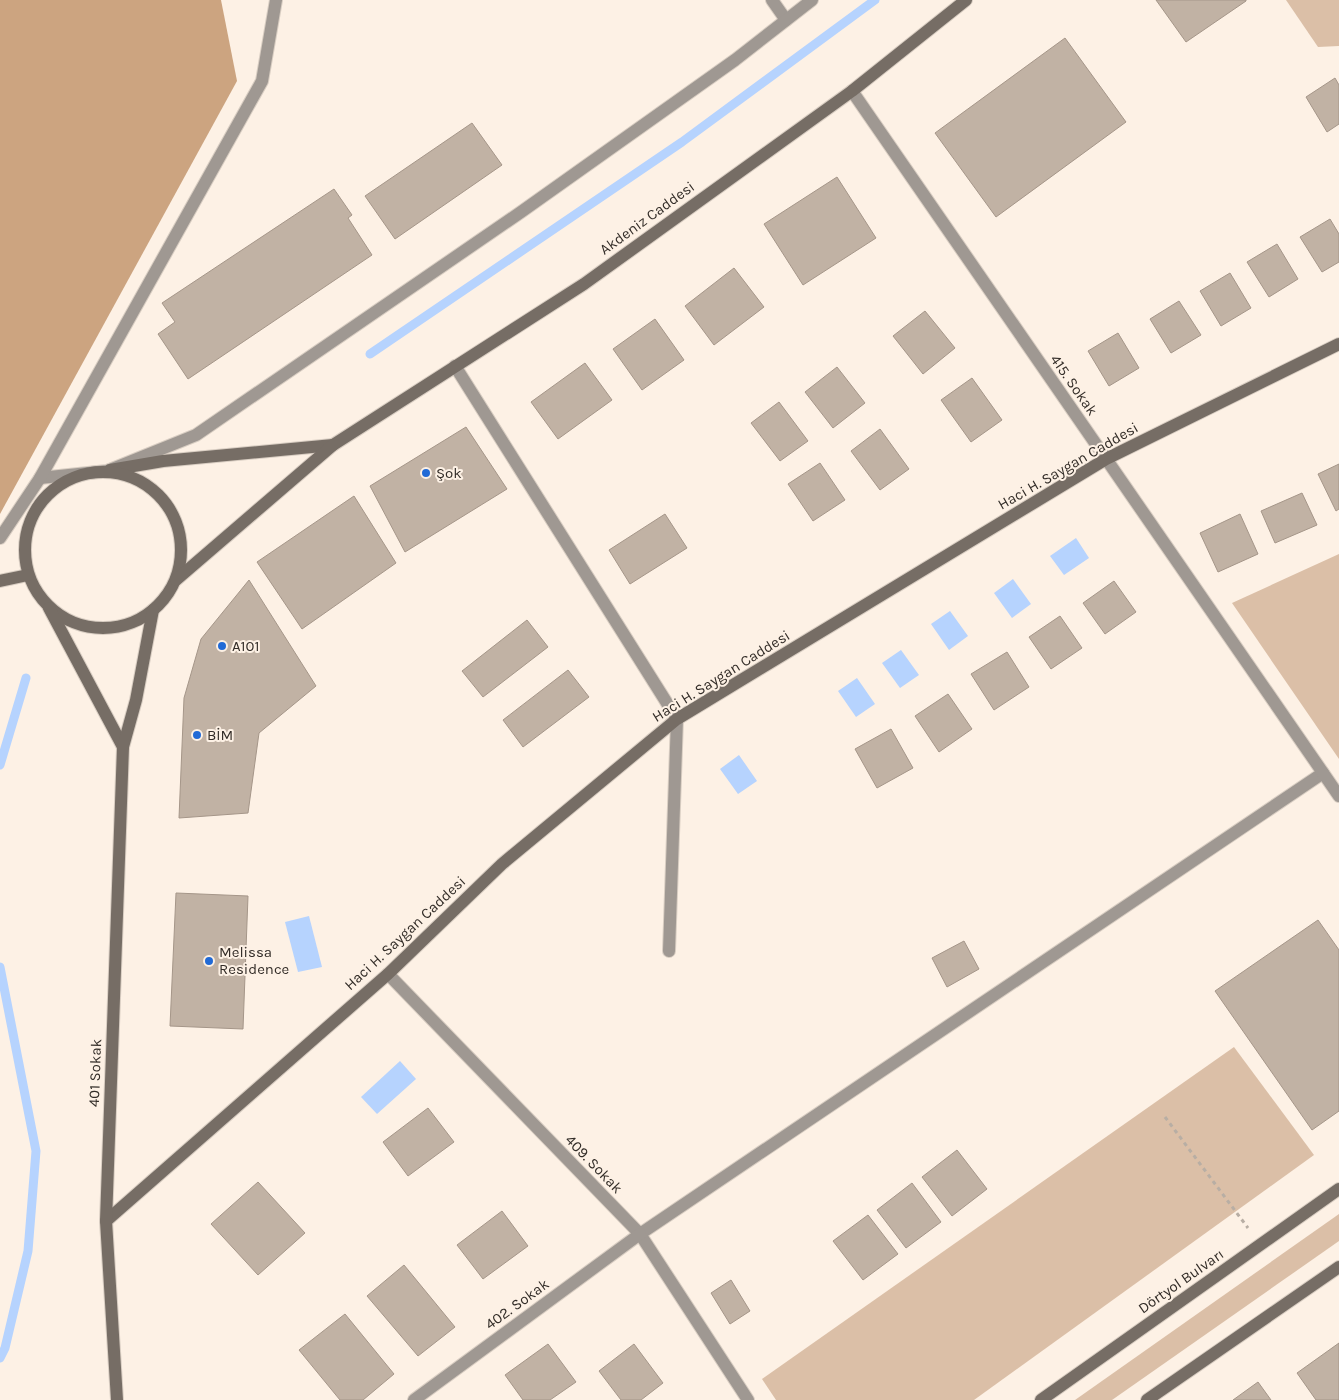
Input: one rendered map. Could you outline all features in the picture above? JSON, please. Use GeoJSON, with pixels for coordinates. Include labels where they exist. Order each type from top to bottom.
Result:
{"type":"FeatureCollection","features":[{"type":"Feature","properties":{"kind":"street"},"geometry":{"type":"LineString","coordinates":[[0,538],[40,478],[262,82],[276,0]]}},
{"type":"Feature","properties":{"kind":"street"},"geometry":{"type":"LineString","coordinates":[[772,0],[786,20]]}},
{"type":"Feature","properties":{"kind":"street"},"geometry":{"type":"LineString","coordinates":[[40,478],[107,471],[196,435],[521,212],[735,60],[812,0]]}},
{"type":"Feature","properties":{"kind":"street","name":"Akdeniz Caddesi"},"geometry":{"type":"LineString","coordinates":[[176,580],[333,445],[584,284],[852,91],[966,0]]}},
{"type":"Feature","properties":{"kind":"street","name":"415. Sokak"},"geometry":{"type":"LineString","coordinates":[[852,91],[1339,796]]}},
{"type":"Feature","properties":{"kind":"street","name":"Haci H. Saygan Caddesi"},"geometry":{"type":"LineString","coordinates":[[106,1221],[388,974],[502,864],[677,719],[1106,460],[1339,344]]}},
{"type":"Feature","properties":{"kind":"street"},"geometry":{"type":"LineString","coordinates":[[455,366],[677,719],[669,951]]}},
{"type":"Feature","properties":{"kind":"street"},"geometry":{"type":"LineString","coordinates":[[123,746],[49,607],[28,575],[25,537],[40,503],[69,478],[163,461],[333,445]]}},
{"type":"Feature","properties":{"kind":"street"},"geometry":{"type":"LineString","coordinates":[[49,607],[82,626],[119,627],[153,610],[176,580],[182,543],[170,508],[143,481],[107,471]]}},
{"type":"Feature","properties":{"kind":"street"},"geometry":{"type":"LineString","coordinates":[[0,581],[28,575]]}},
{"type":"Feature","properties":{"kind":"street","name":"401 Sokak"},"geometry":{"type":"LineString","coordinates":[[116,1400],[106,1221],[123,746],[136,700],[153,610]]}},
{"type":"Feature","properties":{"kind":"street","name":"402. Sokak"},"geometry":{"type":"LineString","coordinates":[[414,1400],[640,1234],[1323,773]]}},
{"type":"Feature","properties":{"kind":"street","name":"409. Sokak"},"geometry":{"type":"LineString","coordinates":[[388,974],[640,1234],[748,1400]]}},
{"type":"Feature","properties":{"kind":"street","name":"Dörtyol Bulvarı"},"geometry":{"type":"LineString","coordinates":[[1041,1400],[1339,1189]]}},
{"type":"Feature","properties":{"kind":"street"},"geometry":{"type":"LineString","coordinates":[[1147,1400],[1339,1267]]}},
{"type":"Feature","properties":{"kind":"path"},"geometry":{"type":"LineString","coordinates":[[1165,1117],[1261,1244]]}},
{"type":"Feature","properties":{"kind":"shaded area"},"geometry":{"type":"Polygon","coordinates":[[[0,0],[221,0],[237,81],[0,514],[0,0]]]}},
{"type":"Feature","properties":{"kind":"shaded area"},"geometry":{"type":"Polygon","coordinates":[[[1286,0],[1339,0],[1339,46],[1318,47],[1286,0]]]}},
{"type":"Feature","properties":{"kind":"shaded area"},"geometry":{"type":"Polygon","coordinates":[[[1339,554],[1339,759],[1232,603],[1339,554]]]}},
{"type":"Feature","properties":{"kind":"shaded area"},"geometry":{"type":"Polygon","coordinates":[[[1234,1047],[1314,1155],[974,1400],[776,1400],[762,1379],[1234,1047]]]}},
{"type":"Feature","properties":{"kind":"shaded area"},"geometry":{"type":"Polygon","coordinates":[[[1339,1214],[1339,1241],[1112,1400],[1075,1400],[1339,1214]]]}},
{"type":"Feature","properties":{"kind":"water"},"geometry":{"type":"Polygon","coordinates":[[[1076,538],[1089,558],[1064,575],[1050,556],[1076,538]]]}},
{"type":"Feature","properties":{"kind":"water"},"geometry":{"type":"Polygon","coordinates":[[[1013,579],[1031,604],[1012,618],[994,593],[1013,579]]]}},
{"type":"Feature","properties":{"kind":"water"},"geometry":{"type":"Polygon","coordinates":[[[950,611],[968,636],[949,650],[931,624],[950,611]]]}},
{"type":"Feature","properties":{"kind":"water"},"geometry":{"type":"Polygon","coordinates":[[[901,650],[919,675],[900,688],[882,663],[901,650]]]}},
{"type":"Feature","properties":{"kind":"water"},"geometry":{"type":"Polygon","coordinates":[[[857,678],[875,704],[856,717],[838,691],[857,678]]]}},
{"type":"Feature","properties":{"kind":"water"},"geometry":{"type":"Polygon","coordinates":[[[739,755],[757,781],[738,794],[720,769],[739,755]]]}},
{"type":"Feature","properties":{"kind":"water"},"geometry":{"type":"Polygon","coordinates":[[[309,916],[322,967],[298,972],[285,922],[309,916]]]}},
{"type":"Feature","properties":{"kind":"water"},"geometry":{"type":"Polygon","coordinates":[[[400,1061],[416,1079],[377,1114],[361,1097],[400,1061]]]}},
{"type":"Feature","properties":{"kind":"building"},"geometry":{"type":"Polygon","coordinates":[[[1156,0],[1246,0],[1246,1],[1186,42],[1156,0]]]}},
{"type":"Feature","properties":{"kind":"building"},"geometry":{"type":"Polygon","coordinates":[[[1065,38],[1126,122],[996,217],[935,133],[1065,38]]]}},
{"type":"Feature","properties":{"kind":"building"},"geometry":{"type":"Polygon","coordinates":[[[1335,78],[1339,85],[1339,124],[1327,132],[1306,97],[1335,78]]]}},
{"type":"Feature","properties":{"kind":"building"},"geometry":{"type":"Polygon","coordinates":[[[472,123],[502,165],[395,239],[365,196],[472,123]]]}},
{"type":"Feature","properties":{"kind":"building"},"geometry":{"type":"Polygon","coordinates":[[[837,177],[876,238],[803,285],[764,224],[837,177]]]}},
{"type":"Feature","properties":{"kind":"building"},"geometry":{"type":"Polygon","coordinates":[[[334,189],[352,215],[348,218],[372,255],[188,379],[158,334],[175,322],[162,303],[334,189]]]}},
{"type":"Feature","properties":{"kind":"building"},"geometry":{"type":"Polygon","coordinates":[[[1330,219],[1339,234],[1339,262],[1322,272],[1300,237],[1330,219]]]}},
{"type":"Feature","properties":{"kind":"building"},"geometry":{"type":"Polygon","coordinates":[[[1277,244],[1298,279],[1269,297],[1247,262],[1277,244]]]}},
{"type":"Feature","properties":{"kind":"building"},"geometry":{"type":"Polygon","coordinates":[[[734,268],[764,307],[714,345],[685,306],[734,268]]]}},
{"type":"Feature","properties":{"kind":"building"},"geometry":{"type":"Polygon","coordinates":[[[1230,273],[1251,308],[1221,326],[1200,291],[1230,273]]]}},
{"type":"Feature","properties":{"kind":"building"},"geometry":{"type":"Polygon","coordinates":[[[1179,301],[1201,335],[1171,353],[1150,319],[1179,301]]]}},
{"type":"Feature","properties":{"kind":"building"},"geometry":{"type":"Polygon","coordinates":[[[925,311],[955,348],[923,374],[893,336],[925,311]]]}},
{"type":"Feature","properties":{"kind":"building"},"geometry":{"type":"Polygon","coordinates":[[[655,319],[684,360],[642,390],[613,349],[655,319]]]}},
{"type":"Feature","properties":{"kind":"building"},"geometry":{"type":"Polygon","coordinates":[[[1118,333],[1139,368],[1109,386],[1088,351],[1118,333]]]}},
{"type":"Feature","properties":{"kind":"building"},"geometry":{"type":"Polygon","coordinates":[[[585,363],[612,400],[558,439],[531,402],[585,363]]]}},
{"type":"Feature","properties":{"kind":"building"},"geometry":{"type":"Polygon","coordinates":[[[837,367],[865,403],[833,428],[805,392],[837,367]]]}},
{"type":"Feature","properties":{"kind":"building"},"geometry":{"type":"Polygon","coordinates":[[[972,378],[1002,420],[971,442],[941,400],[972,378]]]}},
{"type":"Feature","properties":{"kind":"building"},"geometry":{"type":"Polygon","coordinates":[[[779,402],[808,441],[780,461],[751,423],[779,402]]]}},
{"type":"Feature","properties":{"kind":"building"},"geometry":{"type":"Polygon","coordinates":[[[466,427],[507,489],[405,552],[370,486],[466,427]]]}},
{"type":"Feature","properties":{"kind":"building"},"geometry":{"type":"Polygon","coordinates":[[[880,429],[909,469],[880,490],[851,451],[880,429]]]}},
{"type":"Feature","properties":{"kind":"building"},"geometry":{"type":"Polygon","coordinates":[[[820,463],[845,500],[813,521],[788,484],[820,463]]]}},
{"type":"Feature","properties":{"kind":"building"},"geometry":{"type":"Polygon","coordinates":[[[1339,464],[1339,509],[1336,511],[1318,474],[1339,464]]]}},
{"type":"Feature","properties":{"kind":"building"},"geometry":{"type":"Polygon","coordinates":[[[1302,493],[1317,525],[1275,543],[1261,511],[1302,493]]]}},
{"type":"Feature","properties":{"kind":"building"},"geometry":{"type":"Polygon","coordinates":[[[354,496],[396,563],[302,629],[257,562],[354,496]]]}},
{"type":"Feature","properties":{"kind":"building"},"geometry":{"type":"Polygon","coordinates":[[[665,514],[687,548],[630,584],[609,550],[665,514]]]}},
{"type":"Feature","properties":{"kind":"building"},"geometry":{"type":"Polygon","coordinates":[[[1240,514],[1258,554],[1218,572],[1200,533],[1240,514]]]}},
{"type":"Feature","properties":{"kind":"building"},"geometry":{"type":"Polygon","coordinates":[[[249,580],[316,686],[259,733],[248,813],[179,818],[184,698],[201,639],[249,580]]]}},
{"type":"Feature","properties":{"kind":"building"},"geometry":{"type":"Polygon","coordinates":[[[1114,581],[1136,612],[1105,634],[1083,603],[1114,581]]]}},
{"type":"Feature","properties":{"kind":"building"},"geometry":{"type":"Polygon","coordinates":[[[1060,616],[1082,648],[1051,669],[1029,637],[1060,616]]]}},
{"type":"Feature","properties":{"kind":"building"},"geometry":{"type":"Polygon","coordinates":[[[527,620],[548,647],[483,697],[462,671],[527,620]]]}},
{"type":"Feature","properties":{"kind":"building"},"geometry":{"type":"Polygon","coordinates":[[[1007,652],[1029,687],[994,710],[971,674],[1007,652]]]}},
{"type":"Feature","properties":{"kind":"building"},"geometry":{"type":"Polygon","coordinates":[[[568,670],[589,697],[523,747],[503,720],[568,670]]]}},
{"type":"Feature","properties":{"kind":"building"},"geometry":{"type":"Polygon","coordinates":[[[948,694],[972,729],[939,752],[915,716],[948,694]]]}},
{"type":"Feature","properties":{"kind":"building"},"geometry":{"type":"Polygon","coordinates":[[[891,729],[913,768],[877,788],[855,749],[891,729]]]}},
{"type":"Feature","properties":{"kind":"building","name":"Melissa Residence"},"geometry":{"type":"Polygon","coordinates":[[[176,893],[248,896],[243,1029],[170,1026],[176,893]]]}},
{"type":"Feature","properties":{"kind":"building"},"geometry":{"type":"Polygon","coordinates":[[[1318,920],[1339,950],[1339,1111],[1312,1130],[1215,991],[1318,920]]]}},
{"type":"Feature","properties":{"kind":"building"},"geometry":{"type":"Polygon","coordinates":[[[964,941],[979,969],[947,987],[932,958],[964,941]]]}},
{"type":"Feature","properties":{"kind":"building"},"geometry":{"type":"Polygon","coordinates":[[[428,1108],[454,1142],[408,1176],[383,1142],[428,1108]]]}},
{"type":"Feature","properties":{"kind":"building"},"geometry":{"type":"Polygon","coordinates":[[[957,1150],[987,1189],[952,1216],[922,1177],[957,1150]]]}},
{"type":"Feature","properties":{"kind":"building"},"geometry":{"type":"Polygon","coordinates":[[[258,1182],[305,1233],[258,1275],[211,1224],[258,1182]]]}},
{"type":"Feature","properties":{"kind":"building"},"geometry":{"type":"Polygon","coordinates":[[[912,1183],[941,1222],[906,1248],[877,1210],[912,1183]]]}},
{"type":"Feature","properties":{"kind":"building"},"geometry":{"type":"Polygon","coordinates":[[[502,1211],[528,1246],[483,1279],[457,1245],[502,1211]]]}},
{"type":"Feature","properties":{"kind":"building"},"geometry":{"type":"Polygon","coordinates":[[[868,1215],[898,1254],[863,1280],[833,1241],[868,1215]]]}},
{"type":"Feature","properties":{"kind":"building"},"geometry":{"type":"Polygon","coordinates":[[[404,1265],[455,1327],[418,1356],[367,1296],[404,1265]]]}},
{"type":"Feature","properties":{"kind":"building"},"geometry":{"type":"Polygon","coordinates":[[[731,1280],[750,1311],[730,1324],[711,1293],[731,1280]]]}},
{"type":"Feature","properties":{"kind":"building"},"geometry":{"type":"Polygon","coordinates":[[[345,1314],[394,1374],[363,1400],[340,1400],[299,1350],[345,1314]]]}},
{"type":"Feature","properties":{"kind":"building"},"geometry":{"type":"Polygon","coordinates":[[[1339,1343],[1339,1400],[1316,1400],[1297,1373],[1339,1343]]]}},
{"type":"Feature","properties":{"kind":"building"},"geometry":{"type":"Polygon","coordinates":[[[548,1344],[576,1382],[550,1400],[523,1400],[505,1375],[548,1344]]]}},
{"type":"Feature","properties":{"kind":"building"},"geometry":{"type":"Polygon","coordinates":[[[634,1344],[663,1383],[641,1400],[621,1400],[599,1371],[634,1344]]]}},
{"type":"Feature","properties":{"kind":"building"},"geometry":{"type":"Polygon","coordinates":[[[1258,1382],[1271,1400],[1233,1400],[1258,1382]]]}},
{"type":"Feature","properties":{"kind":"waterway"},"geometry":{"type":"LineString","coordinates":[[370,354],[682,142],[875,0]]}},
{"type":"Feature","properties":{"kind":"waterway"},"geometry":{"type":"LineString","coordinates":[[0,765],[26,678]]}},
{"type":"Feature","properties":{"kind":"waterway"},"geometry":{"type":"LineString","coordinates":[[0,967],[36,1151],[28,1251],[5,1348],[0,1358]]}},
{"type":"Feature","properties":{"kind":"place","name":"Şok"},"geometry":{"type":"Point","coordinates":[426,473]}},
{"type":"Feature","properties":{"kind":"place","name":"A101"},"geometry":{"type":"Point","coordinates":[222,646]}},
{"type":"Feature","properties":{"kind":"place","name":"BİM"},"geometry":{"type":"Point","coordinates":[197,735]}},
{"type":"Feature","properties":{"kind":"place","name":"Melissa Residence"},"geometry":{"type":"Point","coordinates":[209,961]}}]}
